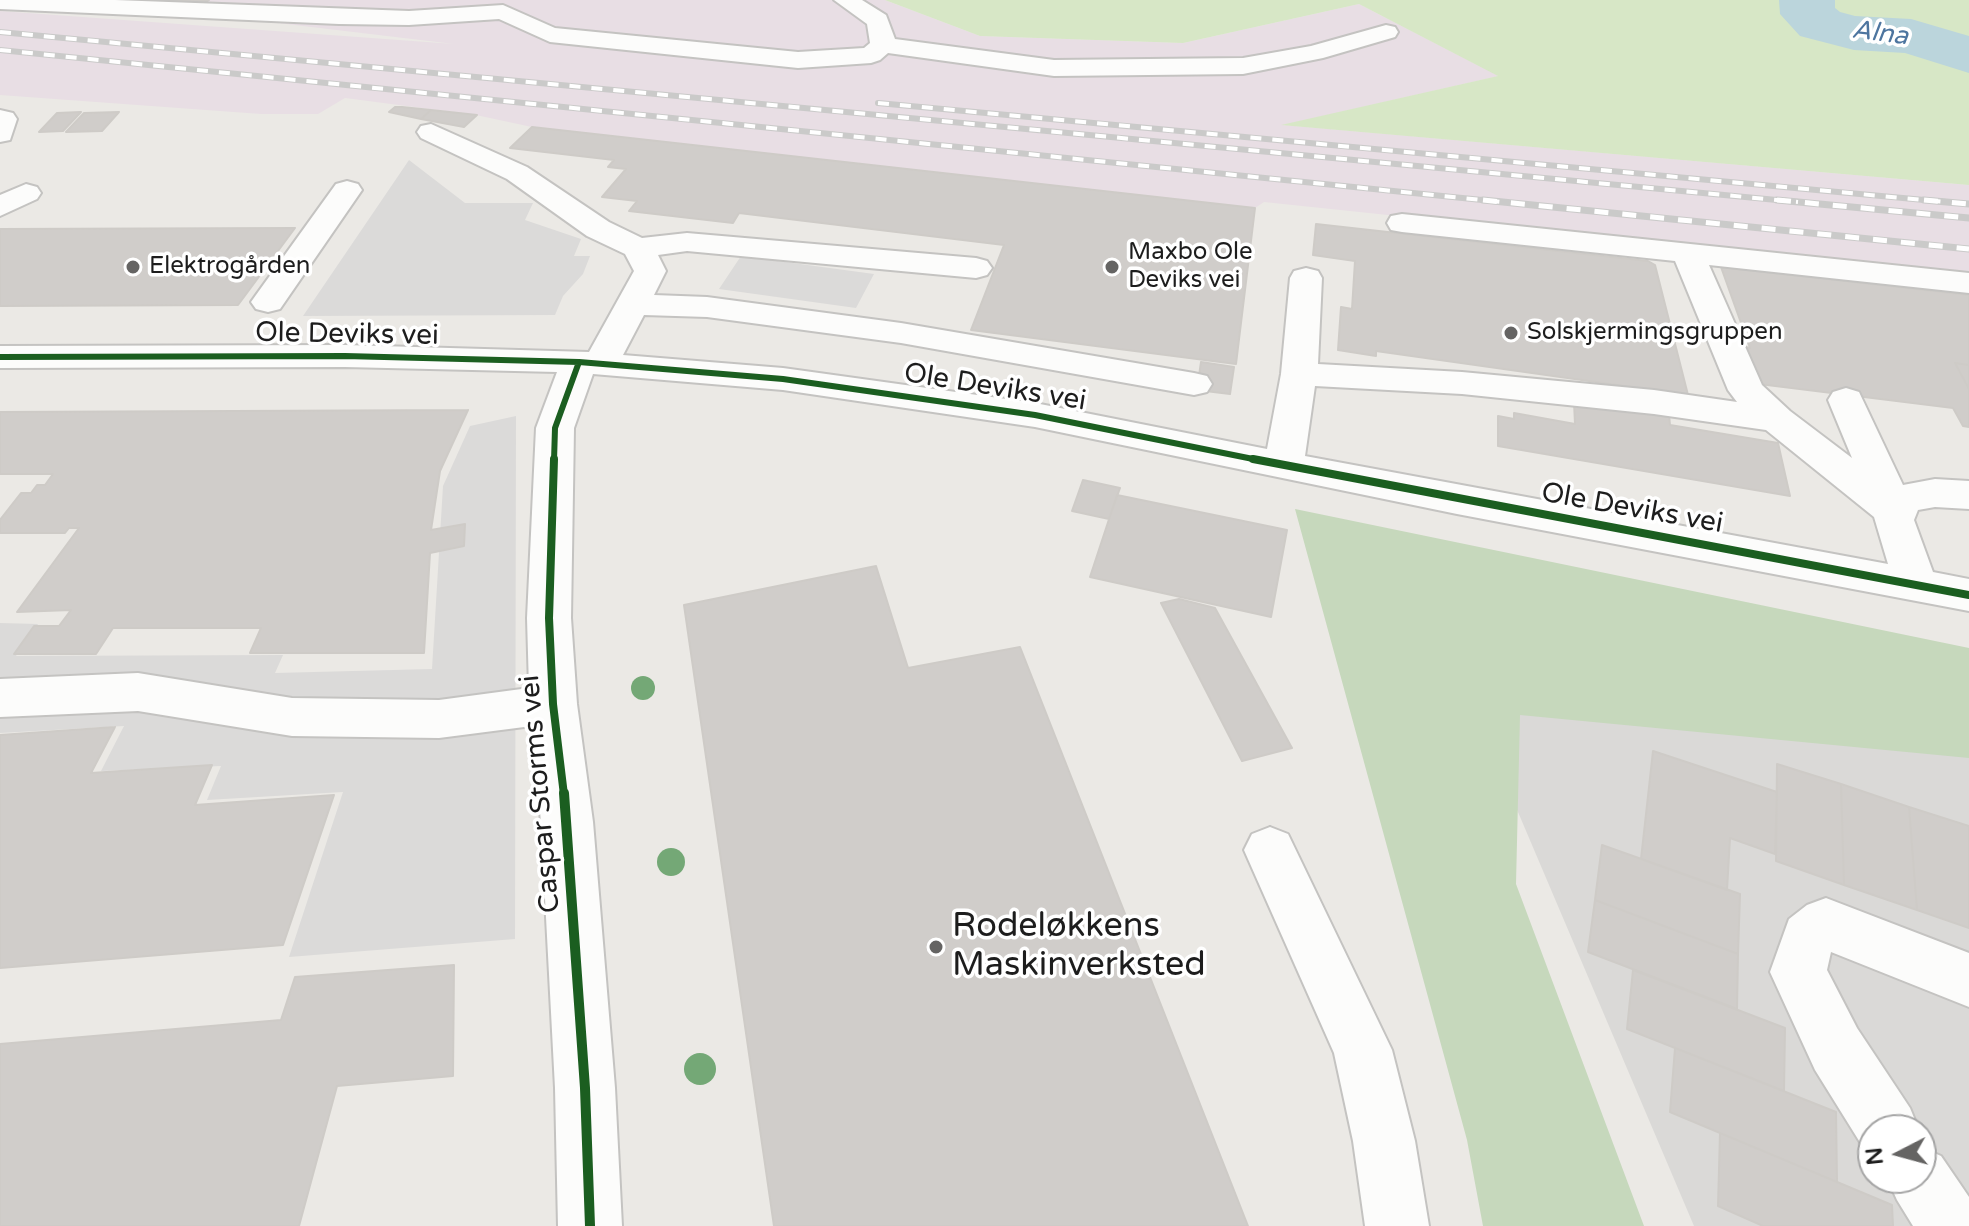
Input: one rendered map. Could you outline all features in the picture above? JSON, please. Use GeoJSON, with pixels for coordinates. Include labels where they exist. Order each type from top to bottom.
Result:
{"type":"FeatureCollection","features":[{"type":"Feature","properties":{"kind":"street"},"geometry":{"type":"LineString","coordinates":[[0,2],[161,11],[224,5],[409,18],[507,6],[550,35],[798,60],[871,55],[882,45],[883,34],[878,20],[846,0]]}},
{"type":"Feature","properties":{"kind":"street"},"geometry":{"type":"LineString","coordinates":[[882,45],[1054,68],[1243,66],[1314,53],[1386,32]]}},
{"type":"Feature","properties":{"kind":"street"},"geometry":{"type":"LineString","coordinates":[[0,118],[3,119],[0,134]]}},
{"type":"Feature","properties":{"kind":"street"},"geometry":{"type":"LineString","coordinates":[[431,132],[517,173],[598,229],[638,248],[687,242],[976,268]]}},
{"type":"Feature","properties":{"kind":"street"},"geometry":{"type":"LineString","coordinates":[[268,302],[347,190]]}},
{"type":"Feature","properties":{"kind":"street"},"geometry":{"type":"LineString","coordinates":[[0,195],[26,193],[0,207]]}},
{"type":"Feature","properties":{"kind":"street"},"geometry":{"type":"LineString","coordinates":[[1402,223],[1969,283]]}},
{"type":"Feature","properties":{"kind":"street","name":"Caspar Storms vei"},"geometry":{"type":"LineString","coordinates":[[590,1226],[585,1088],[568,837],[553,704],[549,618],[555,428],[590,363],[632,304],[650,271],[638,248]]}},
{"type":"Feature","properties":{"kind":"street"},"geometry":{"type":"LineString","coordinates":[[1687,252],[1746,390],[1777,420],[1895,512]]}},
{"type":"Feature","properties":{"kind":"street"},"geometry":{"type":"LineString","coordinates":[[1284,464],[1299,374],[1306,278]]}},
{"type":"Feature","properties":{"kind":"street"},"geometry":{"type":"LineString","coordinates":[[632,304],[707,307],[901,333],[1194,384]]}},
{"type":"Feature","properties":{"kind":"street","name":"Ole Deviks vei"},"geometry":{"type":"LineString","coordinates":[[0,357],[345,356],[590,363],[783,379],[1051,418],[1457,500],[1969,595]]}},
{"type":"Feature","properties":{"kind":"street"},"geometry":{"type":"LineString","coordinates":[[1299,374],[1462,383],[1654,402],[1777,420]]}},
{"type":"Feature","properties":{"kind":"street"},"geometry":{"type":"LineString","coordinates":[[1846,400],[1895,512]]}},
{"type":"Feature","properties":{"kind":"street"},"geometry":{"type":"LineString","coordinates":[[1916,584],[1894,520],[1897,505],[1906,498],[1935,493],[1969,495]]}},
{"type":"Feature","properties":{"kind":"street"},"geometry":{"type":"LineString","coordinates":[[0,698],[138,692],[292,717],[439,719],[553,704]]}},
{"type":"Feature","properties":{"kind":"street"},"geometry":{"type":"LineString","coordinates":[[1270,850],[1363,1050],[1384,1141],[1397,1226]]}},
{"type":"Feature","properties":{"kind":"street"},"geometry":{"type":"LineString","coordinates":[[1878,1114],[1836,1049],[1798,972],[1808,937],[1826,923],[1969,980]]}},
{"type":"Feature","properties":{"kind":"street"},"geometry":{"type":"LineString","coordinates":[[1929,1194],[1950,1226]]}},
{"type":"Feature","properties":{"kind":"shaded area"},"geometry":{"type":"Polygon","coordinates":[[[85,0],[885,0],[980,36],[1183,43],[1359,4],[1499,76],[1284,125],[1969,185],[1969,276],[1264,202],[1255,208],[532,127],[476,115],[345,98],[318,114],[261,114],[0,95],[0,11],[454,44],[85,0]]]}},
{"type":"Feature","properties":{"kind":"shaded area"},"geometry":{"type":"Polygon","coordinates":[[[409,160],[465,203],[533,203],[525,220],[581,239],[574,256],[590,256],[583,274],[563,296],[555,315],[303,316],[409,160]]]}},
{"type":"Feature","properties":{"kind":"shaded area"},"geometry":{"type":"Polygon","coordinates":[[[741,256],[874,274],[856,308],[719,289],[741,256]]]}},
{"type":"Feature","properties":{"kind":"shaded area"},"geometry":{"type":"Polygon","coordinates":[[[516,416],[515,939],[289,957],[343,792],[207,800],[221,766],[101,771],[124,726],[0,733],[0,623],[38,624],[16,656],[283,655],[275,673],[432,669],[443,486],[470,426],[516,416]]]}},
{"type":"Feature","properties":{"kind":"shaded area"},"geometry":{"type":"Polygon","coordinates":[[[1410,558],[1969,692],[1969,1226],[1694,1226],[1410,558]]]}},
{"type":"Feature","properties":{"kind":"green space"},"geometry":{"type":"Polygon","coordinates":[[[885,0],[1969,0],[1969,185],[1281,125],[1498,76],[1359,4],[1183,43],[980,36],[885,0]]]}},
{"type":"Feature","properties":{"kind":"green space"},"geometry":{"type":"Polygon","coordinates":[[[1295,509],[1969,648],[1969,758],[1520,715],[1516,884],[1644,1226],[1483,1226],[1467,1140],[1295,509]]]}},
{"type":"Feature","properties":{"kind":"building"},"geometry":{"type":"Polygon","coordinates":[[[5,0],[209,0],[198,8],[5,0]]]}},
{"type":"Feature","properties":{"kind":"building"},"geometry":{"type":"Polygon","coordinates":[[[395,107],[431,110],[421,119],[389,112],[395,107]]]}},
{"type":"Feature","properties":{"kind":"building"},"geometry":{"type":"Polygon","coordinates":[[[431,110],[477,115],[464,127],[421,119],[431,110]]]}},
{"type":"Feature","properties":{"kind":"building"},"geometry":{"type":"Polygon","coordinates":[[[81,112],[63,131],[39,132],[57,113],[81,112]]]}},
{"type":"Feature","properties":{"kind":"building"},"geometry":{"type":"Polygon","coordinates":[[[119,112],[102,131],[66,132],[84,113],[119,112]]]}},
{"type":"Feature","properties":{"kind":"building"},"geometry":{"type":"Polygon","coordinates":[[[532,127],[1255,208],[1236,364],[971,330],[1004,245],[739,213],[733,223],[629,211],[637,201],[602,197],[626,169],[608,167],[614,160],[510,148],[532,127]]]}},
{"type":"Feature","properties":{"kind":"building"},"geometry":{"type":"Polygon","coordinates":[[[1316,224],[1648,261],[1655,265],[1688,395],[1376,351],[1376,356],[1338,350],[1341,307],[1352,309],[1355,261],[1313,255],[1316,224]]]}},
{"type":"Feature","properties":{"kind":"building","name":"Elektrogården"},"geometry":{"type":"Polygon","coordinates":[[[295,228],[238,305],[0,306],[0,229],[295,228]]]}},
{"type":"Feature","properties":{"kind":"building"},"geometry":{"type":"Polygon","coordinates":[[[1721,267],[1969,295],[1969,365],[1955,363],[1969,389],[1969,427],[1963,426],[1953,408],[1751,383],[1738,346],[1750,348],[1721,267]]]}},
{"type":"Feature","properties":{"kind":"building"},"geometry":{"type":"Polygon","coordinates":[[[1201,362],[1234,367],[1230,394],[1197,390],[1201,362]]]}},
{"type":"Feature","properties":{"kind":"building"},"geometry":{"type":"Polygon","coordinates":[[[1955,363],[1969,365],[1969,389],[1955,363]]]}},
{"type":"Feature","properties":{"kind":"building"},"geometry":{"type":"Polygon","coordinates":[[[1574,402],[1669,414],[1670,425],[1778,443],[1790,496],[1498,446],[1498,416],[1514,419],[1514,413],[1575,424],[1574,402]]]}},
{"type":"Feature","properties":{"kind":"building"},"geometry":{"type":"Polygon","coordinates":[[[468,410],[440,471],[431,530],[465,524],[464,546],[430,553],[424,653],[250,653],[261,628],[113,628],[96,654],[14,654],[34,626],[59,626],[71,610],[17,612],[79,528],[69,528],[65,533],[0,533],[0,520],[21,493],[31,493],[37,485],[45,485],[53,474],[0,474],[0,412],[468,410]]]}},
{"type":"Feature","properties":{"kind":"building"},"geometry":{"type":"Polygon","coordinates":[[[1083,480],[1120,488],[1109,519],[1072,511],[1083,480]]]}},
{"type":"Feature","properties":{"kind":"building"},"geometry":{"type":"Polygon","coordinates":[[[1117,495],[1287,530],[1271,617],[1090,577],[1117,495]]]}},
{"type":"Feature","properties":{"kind":"building","name":"Rodeløkkens Maskinverksted"},"geometry":{"type":"Polygon","coordinates":[[[876,566],[908,668],[1020,647],[1248,1226],[774,1226],[684,605],[876,566]]]}},
{"type":"Feature","properties":{"kind":"building"},"geometry":{"type":"Polygon","coordinates":[[[1179,599],[1215,608],[1292,748],[1242,761],[1161,603],[1179,599]]]}},
{"type":"Feature","properties":{"kind":"building"},"geometry":{"type":"Polygon","coordinates":[[[115,727],[91,773],[212,765],[195,805],[334,795],[283,945],[0,968],[0,735],[115,727]]]}},
{"type":"Feature","properties":{"kind":"building"},"geometry":{"type":"Polygon","coordinates":[[[1653,751],[1777,792],[1775,854],[1730,838],[1727,890],[1641,859],[1653,751]]]}},
{"type":"Feature","properties":{"kind":"building"},"geometry":{"type":"Polygon","coordinates":[[[1777,764],[1841,784],[1844,885],[1776,861],[1777,764]]]}},
{"type":"Feature","properties":{"kind":"building"},"geometry":{"type":"Polygon","coordinates":[[[1841,784],[1909,807],[1917,910],[1844,885],[1841,784]]]}},
{"type":"Feature","properties":{"kind":"building"},"geometry":{"type":"Polygon","coordinates":[[[1909,807],[1969,826],[1969,928],[1917,910],[1909,807]]]}},
{"type":"Feature","properties":{"kind":"building"},"geometry":{"type":"Polygon","coordinates":[[[1602,845],[1740,894],[1738,954],[1595,900],[1602,845]]]}},
{"type":"Feature","properties":{"kind":"building"},"geometry":{"type":"Polygon","coordinates":[[[1595,900],[1738,954],[1737,1009],[1588,952],[1595,900]]]}},
{"type":"Feature","properties":{"kind":"building"},"geometry":{"type":"Polygon","coordinates":[[[454,965],[453,1076],[337,1086],[299,1226],[0,1226],[0,1044],[281,1020],[295,977],[454,965]]]}},
{"type":"Feature","properties":{"kind":"building"},"geometry":{"type":"Polygon","coordinates":[[[1633,970],[1785,1028],[1784,1091],[1627,1029],[1633,970]]]}},
{"type":"Feature","properties":{"kind":"building"},"geometry":{"type":"Polygon","coordinates":[[[1675,1048],[1836,1112],[1837,1182],[1670,1112],[1675,1048]]]}},
{"type":"Feature","properties":{"kind":"building"},"geometry":{"type":"Polygon","coordinates":[[[1720,1133],[1857,1190],[1857,1194],[1866,1194],[1892,1205],[1893,1226],[1763,1226],[1718,1206],[1720,1133]]]}},
{"type":"Feature","properties":{"kind":"waterway","name":"Alna"},"geometry":{"type":"LineString","coordinates":[[1807,0],[1808,14],[1820,24],[1854,33],[1911,36],[1969,55]]}},
{"type":"Feature","properties":{"kind":"railway"},"geometry":{"type":"LineString","coordinates":[[0,32],[1798,202]]}},
{"type":"Feature","properties":{"kind":"railway"},"geometry":{"type":"LineString","coordinates":[[0,50],[1502,202]]}},
{"type":"Feature","properties":{"kind":"railway"},"geometry":{"type":"LineString","coordinates":[[878,103],[1934,201]]}},
{"type":"Feature","properties":{"kind":"railway"},"geometry":{"type":"LineString","coordinates":[[1483,200],[1969,249]]}},
{"type":"Feature","properties":{"kind":"railway"},"geometry":{"type":"LineString","coordinates":[[1777,200],[1969,218]]}},
{"type":"Feature","properties":{"kind":"railway"},"geometry":{"type":"LineString","coordinates":[[1924,200],[1934,201]]}},
{"type":"Feature","properties":{"kind":"railway"},"geometry":{"type":"LineString","coordinates":[[1934,201],[1969,204]]}},
{"type":"Feature","properties":{"kind":"railway"},"geometry":{"type":"LineString","coordinates":[[1934,201],[1946,202]]}},
{"type":"Feature","properties":{"kind":"cycle path"},"geometry":{"type":"LineString","coordinates":[[0,357],[484,358],[579,362],[783,379],[1035,415],[1457,500],[1969,595]]}},
{"type":"Feature","properties":{"kind":"cycle path"},"geometry":{"type":"LineString","coordinates":[[579,362],[555,428],[549,618],[553,704],[567,822],[585,1088],[590,1226]]}},
{"type":"Feature","properties":{"kind":"place","name":"Elektrogården"},"geometry":{"type":"Point","coordinates":[133,267]}},
{"type":"Feature","properties":{"kind":"place","name":"Maxbo Ole Deviks vei"},"geometry":{"type":"Point","coordinates":[1112,267]}},
{"type":"Feature","properties":{"kind":"place","name":"Solskjermingsgruppen"},"geometry":{"type":"Point","coordinates":[1511,333]}},
{"type":"Feature","properties":{"kind":"place","name":"Rodeløkkens Maskinverksted"},"geometry":{"type":"Point","coordinates":[936,947]}}]}
